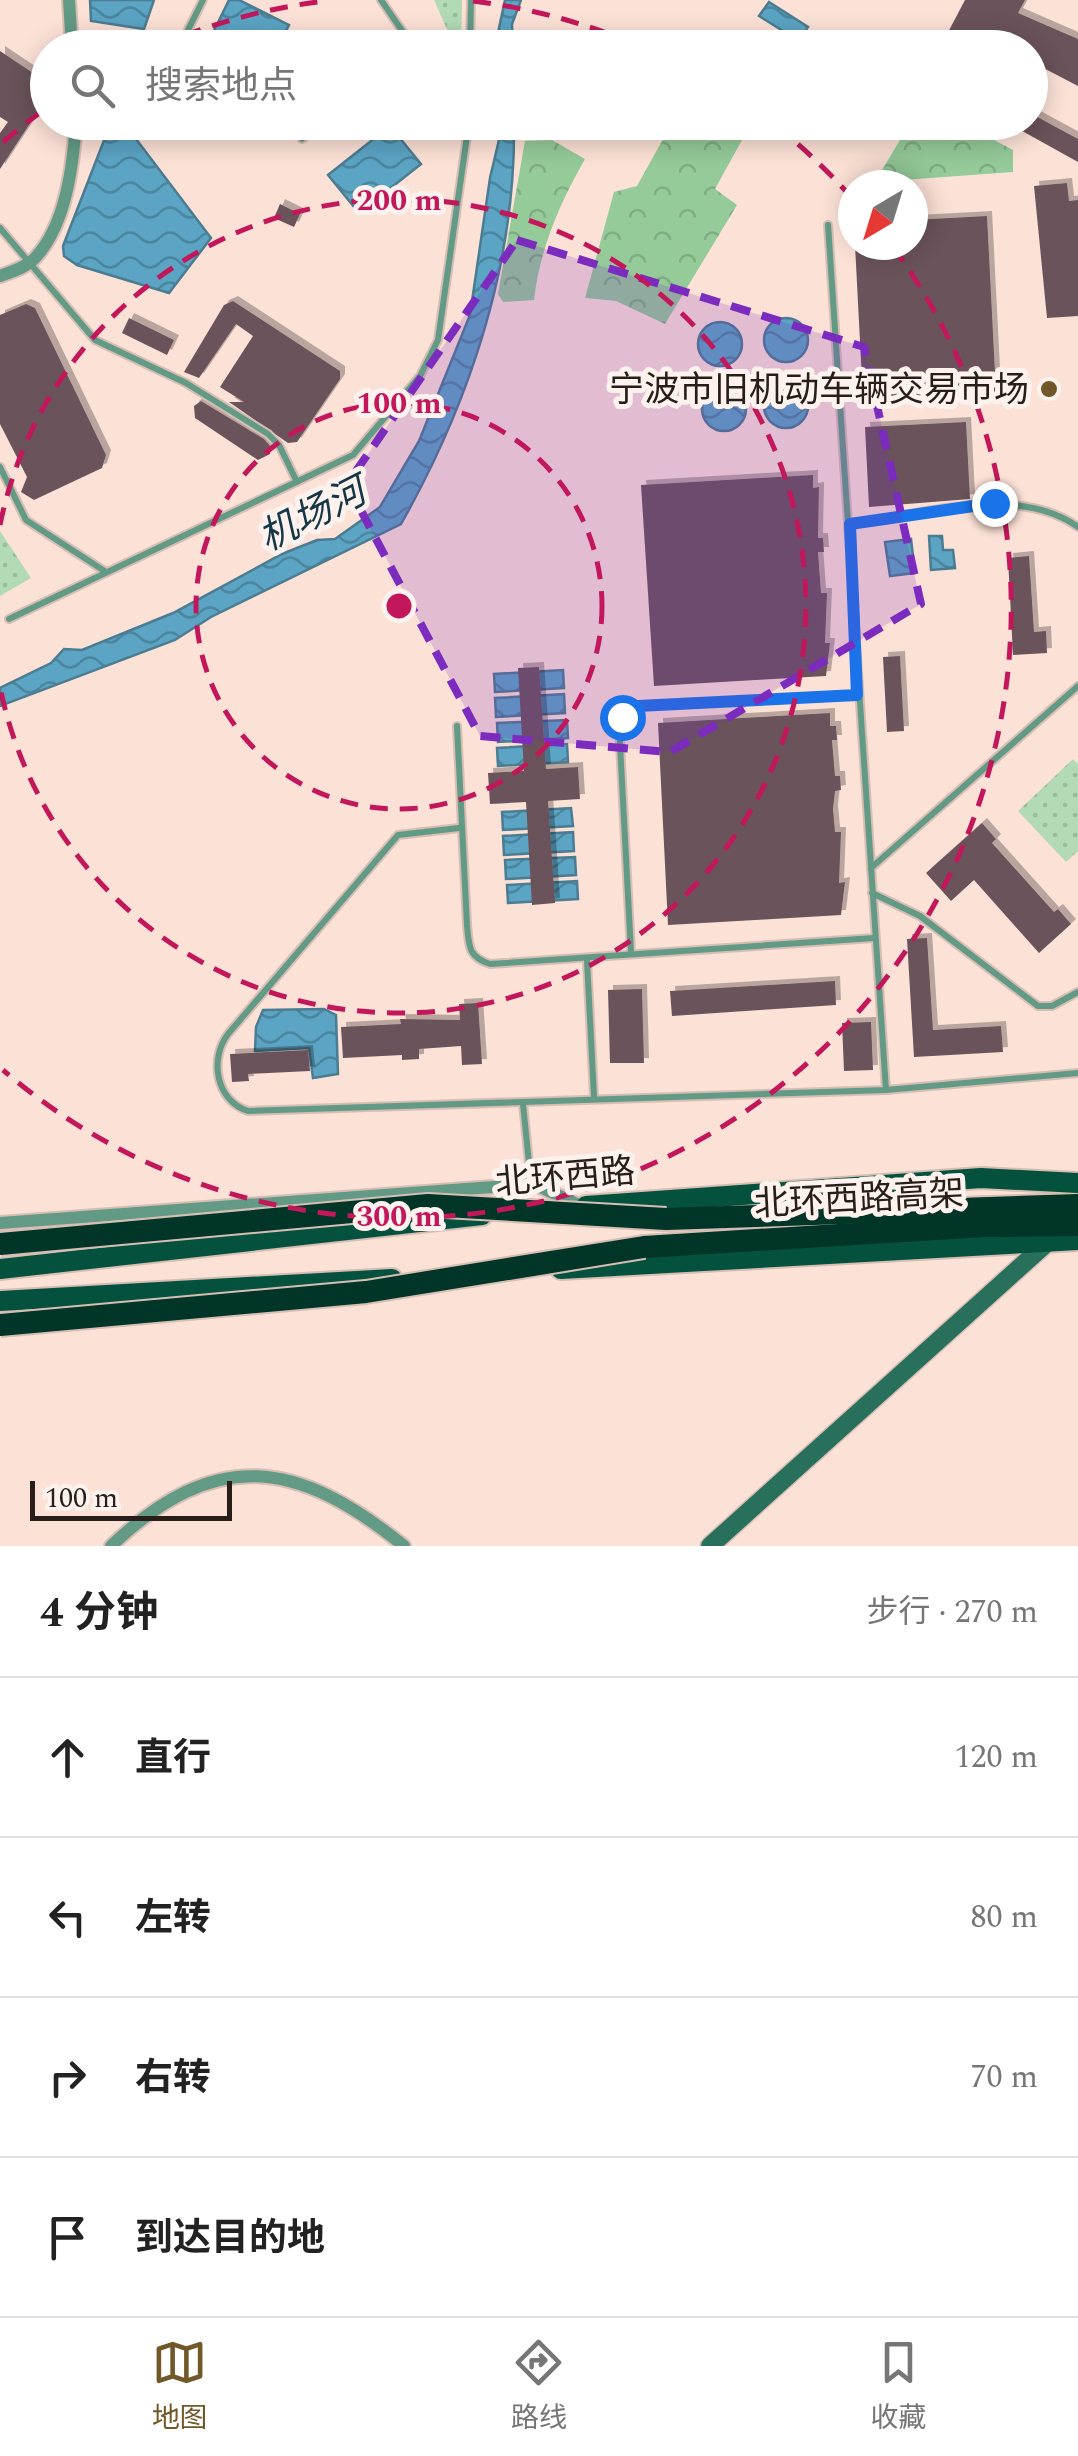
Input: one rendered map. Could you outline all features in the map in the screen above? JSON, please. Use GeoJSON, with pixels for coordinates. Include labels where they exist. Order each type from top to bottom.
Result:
{"type":"FeatureCollection","features":[{"type":"Feature","properties":{"kind":"highway","name":"北环西路高架"},"geometry":{"type":"LineString","coordinates":[[0,1244],[428,1204],[666,1219],[1078,1205]]}},
{"type":"Feature","properties":{"kind":"highway","name":"北环西路高架"},"geometry":{"type":"LineString","coordinates":[[0,1325],[366,1292],[644,1247],[983,1226],[1078,1225]]}},
{"type":"Feature","properties":{"kind":"main road","name":"北环西路"},"geometry":{"type":"LineString","coordinates":[[0,1270],[582,1207],[981,1178],[1078,1183]]}},
{"type":"Feature","properties":{"kind":"main road"},"geometry":{"type":"LineString","coordinates":[[0,1302],[1078,1240]]}},
{"type":"Feature","properties":{"kind":"street"},"geometry":{"type":"LineString","coordinates":[[69,0],[71,30]]}},
{"type":"Feature","properties":{"kind":"street"},"geometry":{"type":"LineString","coordinates":[[0,276],[30,263],[48,238],[64,198],[73,140]]}},
{"type":"Feature","properties":{"kind":"street"},"geometry":{"type":"LineString","coordinates":[[0,1223],[531,1185],[582,1207]]}},
{"type":"Feature","properties":{"kind":"street"},"geometry":{"type":"LineString","coordinates":[[710,1546],[1049,1241]]}},
{"type":"Feature","properties":{"kind":"street"},"geometry":{"type":"LineString","coordinates":[[111,1546],[176,1493],[225,1478],[272,1476],[333,1498],[404,1546]]}},
{"type":"Feature","properties":{"kind":"lane"},"geometry":{"type":"LineString","coordinates":[[189,30],[203,0]]}},
{"type":"Feature","properties":{"kind":"lane"},"geometry":{"type":"LineString","coordinates":[[381,0],[402,30]]}},
{"type":"Feature","properties":{"kind":"lane"},"geometry":{"type":"LineString","coordinates":[[470,30],[471,0]]}},
{"type":"Feature","properties":{"kind":"lane"},"geometry":{"type":"LineString","coordinates":[[8,620],[353,455],[420,376],[438,340],[466,140]]}},
{"type":"Feature","properties":{"kind":"lane"},"geometry":{"type":"LineString","coordinates":[[828,225],[886,1090]]}},
{"type":"Feature","properties":{"kind":"lane"},"geometry":{"type":"LineString","coordinates":[[0,228],[95,340],[186,383],[268,434],[280,445],[297,482]]}},
{"type":"Feature","properties":{"kind":"lane"},"geometry":{"type":"LineString","coordinates":[[0,468],[26,520],[107,572]]}},
{"type":"Feature","properties":{"kind":"lane"},"geometry":{"type":"LineString","coordinates":[[850,524],[994,503],[1058,512],[1078,527]]}},
{"type":"Feature","properties":{"kind":"lane"},"geometry":{"type":"LineString","coordinates":[[870,868],[1078,686]]}},
{"type":"Feature","properties":{"kind":"lane"},"geometry":{"type":"LineString","coordinates":[[631,952],[619,724],[622,717],[638,706],[857,695]]}},
{"type":"Feature","properties":{"kind":"lane"},"geometry":{"type":"LineString","coordinates":[[457,726],[460,828],[470,951],[476,960],[490,964],[587,961],[631,952],[874,938]]}},
{"type":"Feature","properties":{"kind":"lane"},"geometry":{"type":"LineString","coordinates":[[460,828],[398,836],[222,1043],[220,1087],[227,1099],[248,1111],[523,1104],[594,1096],[886,1090],[1078,1072]]}},
{"type":"Feature","properties":{"kind":"lane"},"geometry":{"type":"LineString","coordinates":[[872,893],[920,916],[1038,1006],[1052,1006],[1078,992]]}},
{"type":"Feature","properties":{"kind":"lane"},"geometry":{"type":"LineString","coordinates":[[587,961],[594,1096]]}},
{"type":"Feature","properties":{"kind":"lane"},"geometry":{"type":"LineString","coordinates":[[523,1104],[531,1185]]}},
{"type":"Feature","properties":{"kind":"highlighted area"},"geometry":{"type":"Polygon","coordinates":[[[517,240],[864,347],[921,604],[670,752],[480,736],[347,484],[517,240]]]}},
{"type":"Feature","properties":{"kind":"green space"},"geometry":{"type":"Polygon","coordinates":[[[434,0],[462,0],[461,30],[447,30],[434,0]]]}},
{"type":"Feature","properties":{"kind":"green space"},"geometry":{"type":"Polygon","coordinates":[[[552,140],[585,159],[552,227],[534,300],[503,302],[498,294],[525,141],[552,140]]]}},
{"type":"Feature","properties":{"kind":"green space"},"geometry":{"type":"Polygon","coordinates":[[[663,140],[742,140],[715,189],[737,205],[665,324],[616,301],[585,298],[614,192],[637,186],[663,140]]]}},
{"type":"Feature","properties":{"kind":"green space"},"geometry":{"type":"Polygon","coordinates":[[[900,140],[994,140],[1013,150],[1013,172],[928,178],[928,170],[882,170],[900,140]]]}},
{"type":"Feature","properties":{"kind":"green space"},"geometry":{"type":"Polygon","coordinates":[[[0,531],[31,578],[0,596],[0,531]]]}},
{"type":"Feature","properties":{"kind":"green space"},"geometry":{"type":"Polygon","coordinates":[[[1073,759],[1078,764],[1078,851],[1066,862],[1018,811],[1073,759]]]}},
{"type":"Feature","properties":{"kind":"water"},"geometry":{"type":"Polygon","coordinates":[[[90,0],[154,0],[144,29],[91,21],[90,0]]]}},
{"type":"Feature","properties":{"kind":"water"},"geometry":{"type":"Polygon","coordinates":[[[229,0],[239,0],[289,25],[286,30],[214,30],[229,0]]]}},
{"type":"Feature","properties":{"kind":"water"},"geometry":{"type":"Polygon","coordinates":[[[505,0],[521,0],[512,30],[499,30],[505,0]]]}},
{"type":"Feature","properties":{"kind":"water"},"geometry":{"type":"Polygon","coordinates":[[[769,2],[808,27],[781,30],[759,16],[769,2]]]}},
{"type":"Feature","properties":{"kind":"water"},"geometry":{"type":"Polygon","coordinates":[[[104,140],[137,140],[211,238],[169,293],[77,265],[64,256],[63,246],[104,140]]]}},
{"type":"Feature","properties":{"kind":"water"},"geometry":{"type":"Polygon","coordinates":[[[372,140],[401,140],[421,164],[359,213],[328,175],[372,140]]]}},
{"type":"Feature","properties":{"kind":"water"},"geometry":{"type":"Polygon","coordinates":[[[499,140],[514,140],[507,228],[484,330],[448,430],[401,524],[211,617],[175,640],[0,706],[0,688],[51,663],[64,649],[82,650],[173,613],[282,554],[317,540],[335,539],[380,507],[419,441],[470,315],[499,140]]]}},
{"type":"Feature","properties":{"kind":"water"},"geometry":{"type":"Polygon","coordinates":[[[786,318],[801,325],[808,340],[801,355],[786,362],[771,355],[764,340],[771,325],[786,318]]]}},
{"type":"Feature","properties":{"kind":"water"},"geometry":{"type":"Polygon","coordinates":[[[720,322],[735,329],[742,344],[735,359],[720,366],[705,359],[698,344],[705,329],[720,322]]]}},
{"type":"Feature","properties":{"kind":"water"},"geometry":{"type":"Polygon","coordinates":[[[786,384],[801,391],[808,406],[801,421],[786,428],[771,421],[764,406],[771,391],[786,384]]]}},
{"type":"Feature","properties":{"kind":"water"},"geometry":{"type":"Polygon","coordinates":[[[724,387],[739,394],[746,409],[739,424],[724,431],[709,424],[702,409],[709,394],[724,387]]]}},
{"type":"Feature","properties":{"kind":"water"},"geometry":{"type":"Polygon","coordinates":[[[929,536],[942,536],[943,550],[953,550],[955,568],[931,570],[929,536]]]}},
{"type":"Feature","properties":{"kind":"water"},"geometry":{"type":"Polygon","coordinates":[[[911,539],[915,573],[890,576],[885,542],[911,539]]]}},
{"type":"Feature","properties":{"kind":"water"},"geometry":{"type":"Polygon","coordinates":[[[563,670],[564,688],[495,692],[494,674],[563,670]]]}},
{"type":"Feature","properties":{"kind":"water"},"geometry":{"type":"Polygon","coordinates":[[[564,694],[565,713],[496,717],[495,698],[564,694]]]}},
{"type":"Feature","properties":{"kind":"water"},"geometry":{"type":"Polygon","coordinates":[[[567,720],[568,738],[498,742],[497,723],[567,720]]]}},
{"type":"Feature","properties":{"kind":"water"},"geometry":{"type":"Polygon","coordinates":[[[567,744],[568,762],[498,766],[497,748],[567,744]]]}},
{"type":"Feature","properties":{"kind":"water"},"geometry":{"type":"Polygon","coordinates":[[[571,808],[573,826],[503,830],[502,812],[571,808]]]}},
{"type":"Feature","properties":{"kind":"water"},"geometry":{"type":"Polygon","coordinates":[[[573,832],[574,851],[504,855],[503,836],[573,832]]]}},
{"type":"Feature","properties":{"kind":"water"},"geometry":{"type":"Polygon","coordinates":[[[575,857],[576,875],[506,879],[505,860],[575,857]]]}},
{"type":"Feature","properties":{"kind":"water"},"geometry":{"type":"Polygon","coordinates":[[[577,881],[578,899],[508,903],[507,885],[577,881]]]}},
{"type":"Feature","properties":{"kind":"water"},"geometry":{"type":"Polygon","coordinates":[[[324,1009],[336,1015],[338,1074],[313,1078],[309,1048],[255,1051],[256,1027],[263,1010],[324,1009]]]}},
{"type":"Feature","properties":{"kind":"building"},"geometry":{"type":"Polygon","coordinates":[[[965,0],[1025,0],[1018,13],[1078,39],[1078,86],[1048,70],[1048,30],[949,30],[965,0]]]}},
{"type":"Feature","properties":{"kind":"building"},"geometry":{"type":"Polygon","coordinates":[[[0,51],[30,71],[30,123],[0,169],[0,133],[8,122],[0,117],[0,51]]]}},
{"type":"Feature","properties":{"kind":"building"},"geometry":{"type":"Polygon","coordinates":[[[1048,123],[1078,139],[1078,162],[1038,140],[1048,140],[1048,123]]]}},
{"type":"Feature","properties":{"kind":"building"},"geometry":{"type":"Polygon","coordinates":[[[1067,183],[1069,201],[1078,200],[1078,316],[1047,318],[1034,186],[1067,183]]]}},
{"type":"Feature","properties":{"kind":"building"},"geometry":{"type":"Polygon","coordinates":[[[280,204],[300,214],[294,227],[274,218],[280,204]]]}},
{"type":"Feature","properties":{"kind":"building"},"geometry":{"type":"Polygon","coordinates":[[[987,216],[996,392],[863,399],[856,260],[928,260],[928,219],[987,216]]]}},
{"type":"Feature","properties":{"kind":"building"},"geometry":{"type":"Polygon","coordinates":[[[233,301],[340,371],[340,379],[297,442],[288,443],[229,402],[244,402],[220,387],[253,336],[236,324],[199,378],[184,372],[224,305],[233,301]]]}},
{"type":"Feature","properties":{"kind":"building"},"geometry":{"type":"Polygon","coordinates":[[[26,304],[35,308],[106,455],[102,468],[34,500],[21,492],[27,477],[0,424],[0,315],[26,304]]]}},
{"type":"Feature","properties":{"kind":"building"},"geometry":{"type":"Polygon","coordinates":[[[129,318],[174,340],[167,355],[122,333],[129,318]]]}},
{"type":"Feature","properties":{"kind":"building"},"geometry":{"type":"Polygon","coordinates":[[[201,401],[264,439],[271,447],[270,454],[258,460],[195,418],[194,406],[201,401]]]}},
{"type":"Feature","properties":{"kind":"building"},"geometry":{"type":"Polygon","coordinates":[[[966,422],[970,499],[869,507],[865,427],[966,422]]]}},
{"type":"Feature","properties":{"kind":"building"},"geometry":{"type":"Polygon","coordinates":[[[813,475],[813,488],[819,487],[818,538],[823,538],[824,552],[818,552],[821,593],[827,593],[825,643],[830,643],[826,676],[654,686],[641,485],[813,475]]]}},
{"type":"Feature","properties":{"kind":"building"},"geometry":{"type":"Polygon","coordinates":[[[1029,556],[1034,632],[1046,631],[1047,653],[1013,655],[1008,558],[1029,556]]]}},
{"type":"Feature","properties":{"kind":"building"},"geometry":{"type":"Polygon","coordinates":[[[900,656],[904,731],[887,732],[883,657],[900,656]]]}},
{"type":"Feature","properties":{"kind":"building"},"geometry":{"type":"Polygon","coordinates":[[[539,667],[546,769],[578,767],[580,799],[548,801],[555,903],[532,905],[526,802],[490,804],[488,773],[524,771],[518,668],[539,667]]]}},
{"type":"Feature","properties":{"kind":"building"},"geometry":{"type":"Polygon","coordinates":[[[830,713],[830,726],[836,726],[837,740],[832,740],[835,776],[840,776],[841,790],[835,791],[833,809],[835,832],[841,832],[839,883],[845,882],[841,915],[668,925],[658,723],[830,713]]]}},
{"type":"Feature","properties":{"kind":"building"},"geometry":{"type":"Polygon","coordinates":[[[982,823],[996,839],[992,843],[1054,912],[1058,909],[1071,924],[1039,953],[974,880],[951,901],[926,873],[982,823]]]}},
{"type":"Feature","properties":{"kind":"building"},"geometry":{"type":"Polygon","coordinates":[[[927,938],[933,1030],[1001,1026],[1003,1052],[914,1057],[907,939],[927,938]]]}},
{"type":"Feature","properties":{"kind":"building"},"geometry":{"type":"Polygon","coordinates":[[[835,981],[836,1005],[672,1016],[670,991],[835,981]]]}},
{"type":"Feature","properties":{"kind":"building"},"geometry":{"type":"Polygon","coordinates":[[[642,989],[644,1063],[610,1063],[608,990],[642,989]]]}},
{"type":"Feature","properties":{"kind":"building"},"geometry":{"type":"Polygon","coordinates":[[[478,1003],[482,1064],[462,1065],[461,1046],[419,1049],[419,1059],[402,1060],[402,1055],[343,1058],[341,1027],[401,1024],[400,1019],[460,1020],[459,1004],[478,1003]]]}},
{"type":"Feature","properties":{"kind":"building"},"geometry":{"type":"Polygon","coordinates":[[[871,1022],[873,1070],[844,1071],[842,1023],[871,1022]]]}},
{"type":"Feature","properties":{"kind":"building"},"geometry":{"type":"Polygon","coordinates":[[[308,1050],[310,1071],[248,1074],[249,1081],[232,1082],[230,1054],[308,1050]]]}},
{"type":"Feature","properties":{"kind":"place","name":"宁波市旧机动车辆交易市场"},"geometry":{"type":"Point","coordinates":[1049,389]}},
{"type":"Feature","properties":{"kind":"route"},"geometry":{"type":"LineString","coordinates":[[622,717],[638,706],[857,695],[850,524],[994,503]]}},
{"type":"Feature","properties":{"kind":"water label","name":"机场河"},"geometry":{"type":"Point","coordinates":[312,514]}}]}
